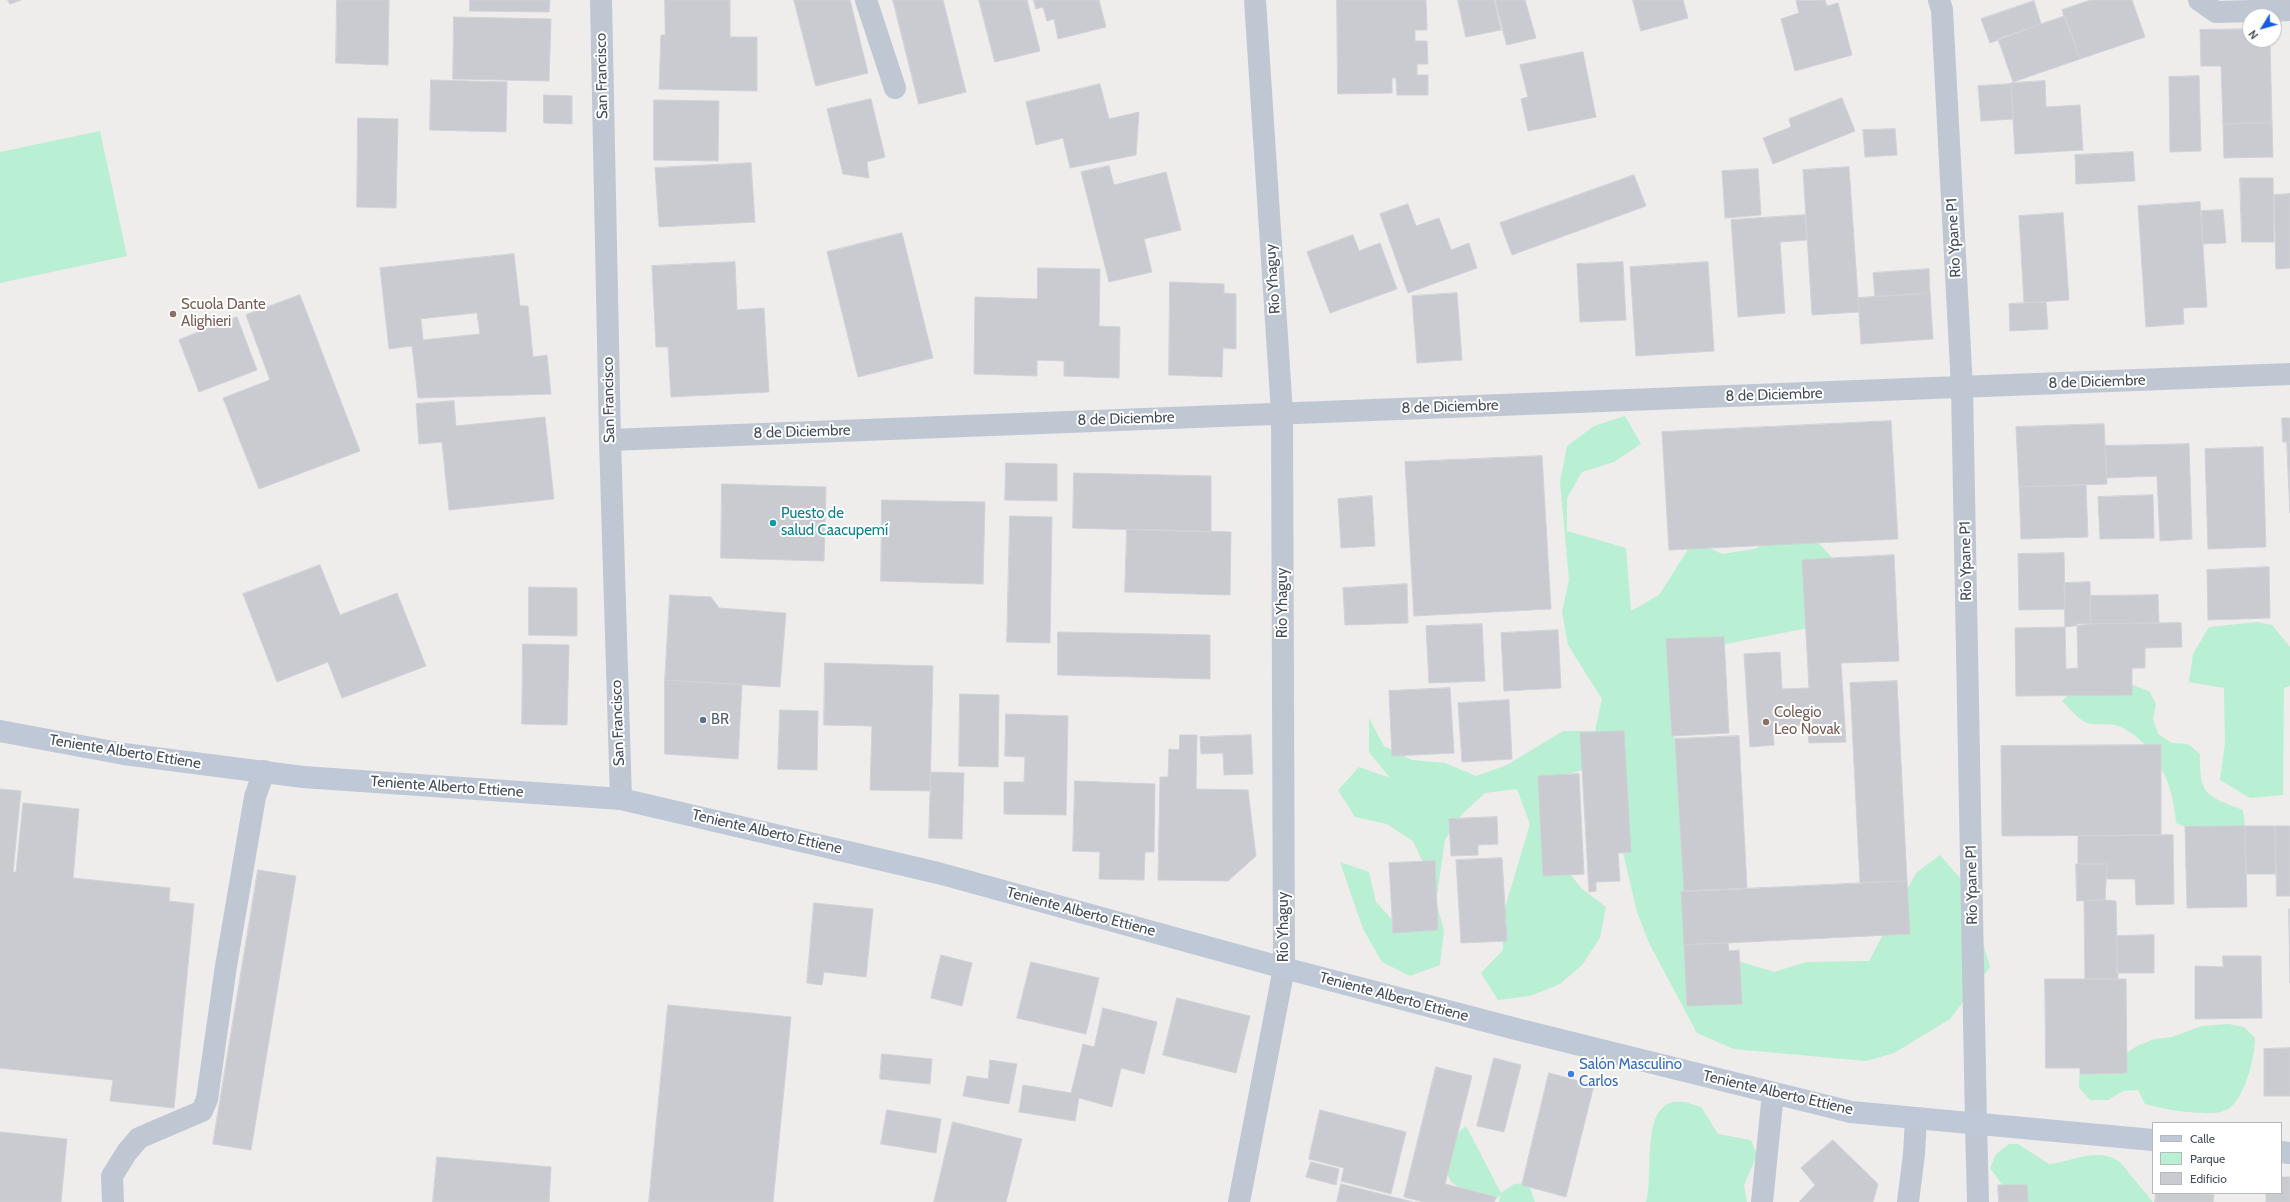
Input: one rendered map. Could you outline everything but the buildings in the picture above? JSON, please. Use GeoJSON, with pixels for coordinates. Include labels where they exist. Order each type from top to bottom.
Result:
{"type":"FeatureCollection","features":[{"type":"Feature","properties":{"kind":"main road","name":"Teniente Alberto Ettiene"},"geometry":{"type":"LineString","coordinates":[[0,731],[124,754],[303,777],[621,799],[938,873],[1284,968],[1528,1032],[1851,1112],[2152,1140]]}},
{"type":"Feature","properties":{"kind":"street","name":"San Francisco"},"geometry":{"type":"LineString","coordinates":[[600,0],[610,440],[621,799]]}},
{"type":"Feature","properties":{"kind":"street"},"geometry":{"type":"LineString","coordinates":[[866,0],[895,88]]}},
{"type":"Feature","properties":{"kind":"street","name":"Río Yhaguy"},"geometry":{"type":"LineString","coordinates":[[1239,1202],[1284,968],[1282,413],[1255,0]]}},
{"type":"Feature","properties":{"kind":"street","name":"Río Ypane P1"},"geometry":{"type":"LineString","coordinates":[[1939,0],[1942,18],[1962,388],[1978,1202]]}},
{"type":"Feature","properties":{"kind":"street"},"geometry":{"type":"LineString","coordinates":[[2199,0],[2216,12],[2290,10]]}},
{"type":"Feature","properties":{"kind":"street","name":"8 de Diciembre"},"geometry":{"type":"LineString","coordinates":[[610,440],[2290,374]]}},
{"type":"Feature","properties":{"kind":"street"},"geometry":{"type":"LineString","coordinates":[[113,1202],[112,1176],[127,1152],[139,1138],[202,1111],[207,1100],[226,966],[255,797],[264,771]]}},
{"type":"Feature","properties":{"kind":"street"},"geometry":{"type":"LineString","coordinates":[[1762,1202],[1773,1093]]}},
{"type":"Feature","properties":{"kind":"street"},"geometry":{"type":"LineString","coordinates":[[1908,1202],[1914,1154],[1916,1118]]}},
{"type":"Feature","properties":{"kind":"green space"},"geometry":{"type":"Polygon","coordinates":[[[100,131],[127,256],[0,283],[0,152],[100,131]]]}},
{"type":"Feature","properties":{"kind":"green space"},"geometry":{"type":"Polygon","coordinates":[[[1625,416],[1641,444],[1614,462],[1582,472],[1567,498],[1567,531],[1626,548],[1631,611],[1659,595],[1694,540],[1722,554],[1755,549],[1782,532],[1816,540],[1838,564],[1834,623],[1726,644],[1674,682],[1672,712],[1675,745],[1696,805],[1698,837],[1686,900],[1691,930],[1712,953],[1774,972],[1806,962],[1869,961],[1916,873],[1940,855],[1960,878],[1972,907],[1990,967],[1950,1019],[1894,1053],[1866,1061],[1734,1049],[1697,1033],[1649,943],[1637,912],[1621,844],[1592,767],[1562,776],[1562,863],[1581,888],[1606,907],[1600,938],[1582,965],[1560,984],[1530,996],[1498,1000],[1481,973],[1503,950],[1502,918],[1530,824],[1517,789],[1485,793],[1462,814],[1445,840],[1436,902],[1444,930],[1440,965],[1410,976],[1382,962],[1363,929],[1340,862],[1369,872],[1376,902],[1398,926],[1427,871],[1413,841],[1387,824],[1355,817],[1338,790],[1359,767],[1390,778],[1369,752],[1369,718],[1384,746],[1412,760],[1445,763],[1476,776],[1507,765],[1563,731],[1595,731],[1602,699],[1568,645],[1562,612],[1569,580],[1560,482],[1567,446],[1594,426],[1625,416]]]}},
{"type":"Feature","properties":{"kind":"green space"},"geometry":{"type":"Polygon","coordinates":[[[2257,622],[2272,625],[2290,647],[2290,686],[2284,688],[2283,795],[2250,798],[2220,780],[2225,743],[2224,688],[2189,682],[2193,654],[2209,627],[2257,622]]]}},
{"type":"Feature","properties":{"kind":"green space"},"geometry":{"type":"Polygon","coordinates":[[[2133,685],[2149,691],[2156,704],[2153,719],[2158,734],[2172,743],[2188,744],[2200,754],[2201,778],[2204,786],[2213,797],[2243,810],[2245,826],[2198,840],[2185,827],[2176,823],[2167,780],[2161,767],[2144,744],[2133,734],[2121,727],[2108,724],[2087,723],[2077,716],[2062,701],[2071,693],[2089,694],[2133,685]]]}},
{"type":"Feature","properties":{"kind":"green space"},"geometry":{"type":"Polygon","coordinates":[[[2228,1024],[2244,1027],[2255,1038],[2253,1056],[2243,1090],[2231,1107],[2224,1111],[2217,1113],[2196,1113],[2152,1106],[2145,1104],[2138,1090],[2123,1091],[2108,1100],[2090,1100],[2079,1088],[2080,1068],[2112,1062],[2139,1045],[2155,1039],[2172,1037],[2202,1026],[2228,1024]]]}},
{"type":"Feature","properties":{"kind":"green space"},"geometry":{"type":"Polygon","coordinates":[[[1685,1102],[1701,1107],[1718,1134],[1751,1140],[1757,1155],[1744,1185],[1747,1202],[1646,1202],[1650,1147],[1655,1120],[1661,1109],[1670,1103],[1685,1102]]]}},
{"type":"Feature","properties":{"kind":"green space"},"geometry":{"type":"Polygon","coordinates":[[[1466,1126],[1501,1193],[1514,1184],[1528,1183],[1535,1202],[1499,1202],[1500,1195],[1494,1202],[1475,1197],[1451,1182],[1444,1167],[1454,1136],[1466,1126]]]}},
{"type":"Feature","properties":{"kind":"green space"},"geometry":{"type":"Polygon","coordinates":[[[2009,1144],[2018,1144],[2049,1164],[2084,1156],[2102,1155],[2111,1157],[2120,1162],[2153,1202],[2012,1202],[2009,1194],[1990,1168],[1996,1154],[2009,1144]]]}},
{"type":"Feature","properties":{"kind":"place","name":"Scuola Dante Alighieri"},"geometry":{"type":"Point","coordinates":[173,314]}},
{"type":"Feature","properties":{"kind":"place","name":"Puesto de salud Caacupemí"},"geometry":{"type":"Point","coordinates":[773,523]}},
{"type":"Feature","properties":{"kind":"place","name":"BR"},"geometry":{"type":"Point","coordinates":[703,720]}},
{"type":"Feature","properties":{"kind":"place","name":"Colegio Leo Novak"},"geometry":{"type":"Point","coordinates":[1766,722]}},
{"type":"Feature","properties":{"kind":"place","name":"Salón Masculino Carlos"},"geometry":{"type":"Point","coordinates":[1571,1074]}}]}
